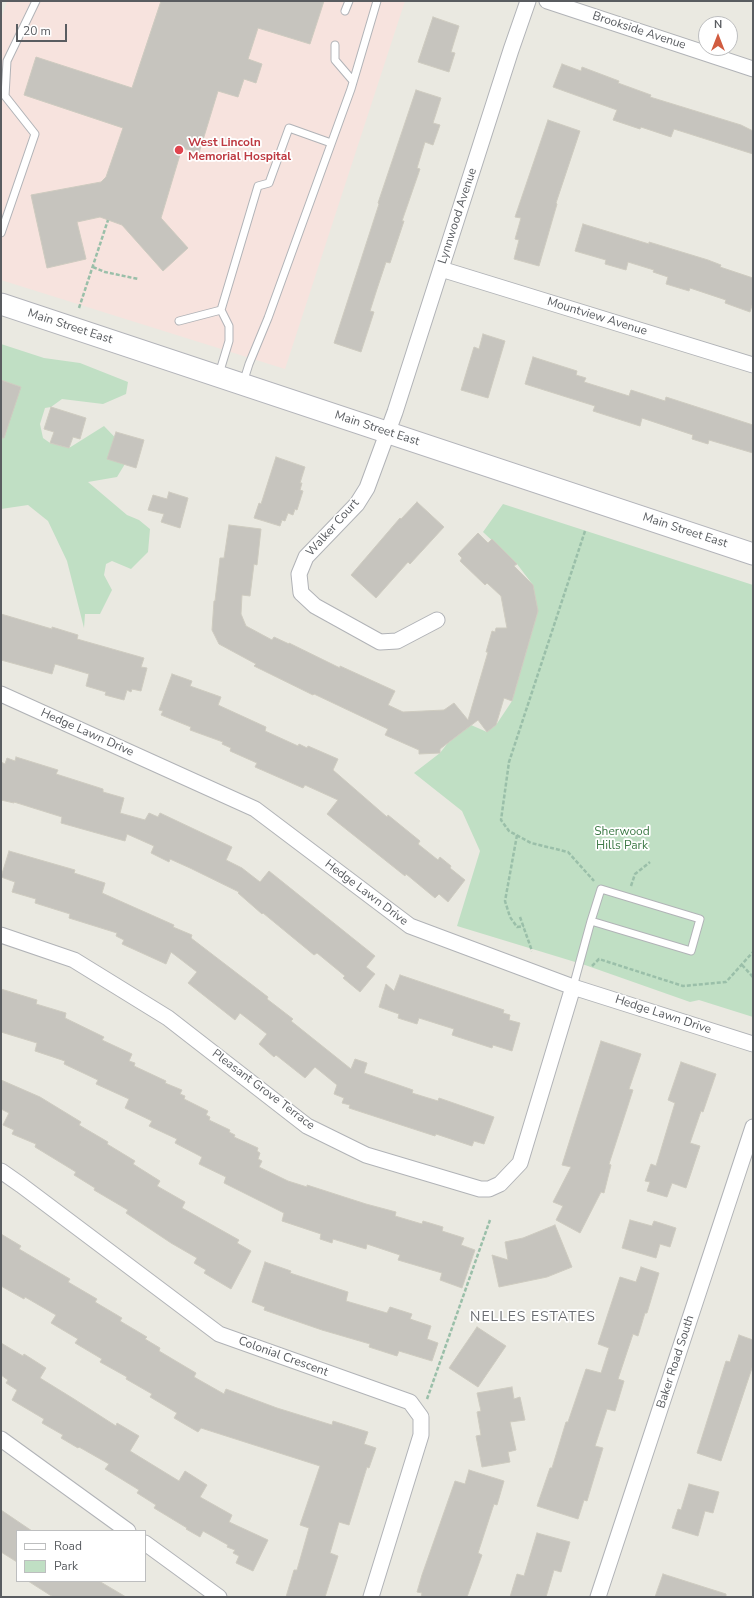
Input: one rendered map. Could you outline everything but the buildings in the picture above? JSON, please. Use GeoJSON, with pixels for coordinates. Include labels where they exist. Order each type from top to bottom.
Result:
{"type":"FeatureCollection","features":[{"type":"Feature","properties":{"kind":"main road","name":"Main Street East"},"geometry":{"type":"LineString","coordinates":[[1,304],[753,554]]}},
{"type":"Feature","properties":{"kind":"street","name":"Lynnwood Avenue"},"geometry":{"type":"LineString","coordinates":[[387,432],[528,1]]}},
{"type":"Feature","properties":{"kind":"street","name":"Brookside Avenue"},"geometry":{"type":"LineString","coordinates":[[547,1],[753,69]]}},
{"type":"Feature","properties":{"kind":"street","name":"Mountview Avenue"},"geometry":{"type":"LineString","coordinates":[[441,269],[753,364]]}},
{"type":"Feature","properties":{"kind":"street","name":"Walker Court"},"geometry":{"type":"LineString","coordinates":[[387,432],[367,488],[357,504],[306,557],[299,574],[301,593],[315,606],[380,642],[398,641],[437,620]]}},
{"type":"Feature","properties":{"kind":"street","name":"Hedge Lawn Drive"},"geometry":{"type":"LineString","coordinates":[[1,694],[255,809],[410,926],[573,987],[753,1044]]}},
{"type":"Feature","properties":{"kind":"street","name":"Pleasant Grove Terrace"},"geometry":{"type":"LineString","coordinates":[[1,935],[74,960],[161,1014],[307,1126],[366,1155],[480,1188],[489,1189],[500,1184],[520,1163],[573,987]]}},
{"type":"Feature","properties":{"kind":"street","name":"Baker Road South"},"geometry":{"type":"LineString","coordinates":[[598,1597],[753,1126]]}},
{"type":"Feature","properties":{"kind":"street","name":"Colonial Crescent"},"geometry":{"type":"LineString","coordinates":[[1,1171],[21,1184],[219,1334],[410,1402],[421,1417]]}},
{"type":"Feature","properties":{"kind":"street"},"geometry":{"type":"LineString","coordinates":[[371,1597],[421,1435],[421,1417]]}},
{"type":"Feature","properties":{"kind":"street"},"geometry":{"type":"LineString","coordinates":[[1,1439],[127,1530]]}},
{"type":"Feature","properties":{"kind":"street"},"geometry":{"type":"LineString","coordinates":[[146,1545],[219,1597]]}},
{"type":"Feature","properties":{"kind":"lane"},"geometry":{"type":"LineString","coordinates":[[1,233],[35,134],[5,96],[8,61],[36,1]]}},
{"type":"Feature","properties":{"kind":"lane"},"geometry":{"type":"LineString","coordinates":[[345,11],[349,1]]}},
{"type":"Feature","properties":{"kind":"lane"},"geometry":{"type":"LineString","coordinates":[[242,385],[248,364],[268,318],[353,81],[377,1]]}},
{"type":"Feature","properties":{"kind":"lane"},"geometry":{"type":"LineString","coordinates":[[335,45],[335,60],[353,81]]}},
{"type":"Feature","properties":{"kind":"lane"},"geometry":{"type":"LineString","coordinates":[[218,376],[229,341],[229,326],[221,310],[258,186],[269,183],[289,128],[331,143]]}},
{"type":"Feature","properties":{"kind":"lane"},"geometry":{"type":"LineString","coordinates":[[179,321],[221,310]]}},
{"type":"Feature","properties":{"kind":"lane"},"geometry":{"type":"LineString","coordinates":[[573,987],[591,921],[601,889],[700,919],[691,950],[591,921]]}},
{"type":"Feature","properties":{"kind":"path"},"geometry":{"type":"LineString","coordinates":[[79,308],[108,220]]}},
{"type":"Feature","properties":{"kind":"path"},"geometry":{"type":"LineString","coordinates":[[92,266],[105,272],[138,279]]}},
{"type":"Feature","properties":{"kind":"path"},"geometry":{"type":"LineString","coordinates":[[584,531],[509,762],[501,820],[509,831],[530,843],[568,852],[601,889]]}},
{"type":"Feature","properties":{"kind":"path"},"geometry":{"type":"LineString","coordinates":[[517,835],[505,901],[513,922],[517,927],[524,926]]}},
{"type":"Feature","properties":{"kind":"path"},"geometry":{"type":"LineString","coordinates":[[627,896],[635,874],[650,862]]}},
{"type":"Feature","properties":{"kind":"path"},"geometry":{"type":"LineString","coordinates":[[520,918],[532,951]]}},
{"type":"Feature","properties":{"kind":"path"},"geometry":{"type":"LineString","coordinates":[[588,969],[599,959],[683,986],[726,982],[753,952]]}},
{"type":"Feature","properties":{"kind":"path"},"geometry":{"type":"LineString","coordinates":[[742,965],[753,977]]}},
{"type":"Feature","properties":{"kind":"path"},"geometry":{"type":"LineString","coordinates":[[421,1417],[490,1220]]}},
{"type":"Feature","properties":{"kind":"shaded area","name":"West Lincoln Memorial Hospital"},"geometry":{"type":"Polygon","coordinates":[[[7,1],[405,1],[285,369],[1,280],[1,20],[7,1]]]}},
{"type":"Feature","properties":{"kind":"green space"},"geometry":{"type":"Polygon","coordinates":[[[1,344],[44,358],[80,363],[128,382],[126,394],[103,404],[62,399],[51,407],[45,408],[40,424],[43,438],[50,443],[69,448],[104,426],[131,454],[117,477],[88,482],[127,515],[139,520],[150,529],[148,552],[131,569],[112,561],[106,564],[104,575],[112,590],[100,614],[85,614],[84,628],[67,561],[48,521],[28,505],[1,509],[1,423],[21,387],[1,380],[1,344]]]}},
{"type":"Feature","properties":{"kind":"green space","name":"Sherwood Hills Park"},"geometry":{"type":"Polygon","coordinates":[[[503,504],[753,585],[753,1017],[699,1000],[690,1002],[585,965],[457,926],[480,851],[462,811],[414,773],[440,753],[447,744],[471,725],[487,732],[496,725],[512,701],[538,611],[533,585],[517,564],[483,532],[503,504]]]}},
{"type":"Feature","properties":{"kind":"place","name":"West Lincoln Memorial Hospital"},"geometry":{"type":"Point","coordinates":[179,150]}},
{"type":"Feature","properties":{"kind":"district","name":"NELLES ESTATES"},"geometry":{"type":"Point","coordinates":[533,1318]}}]}
